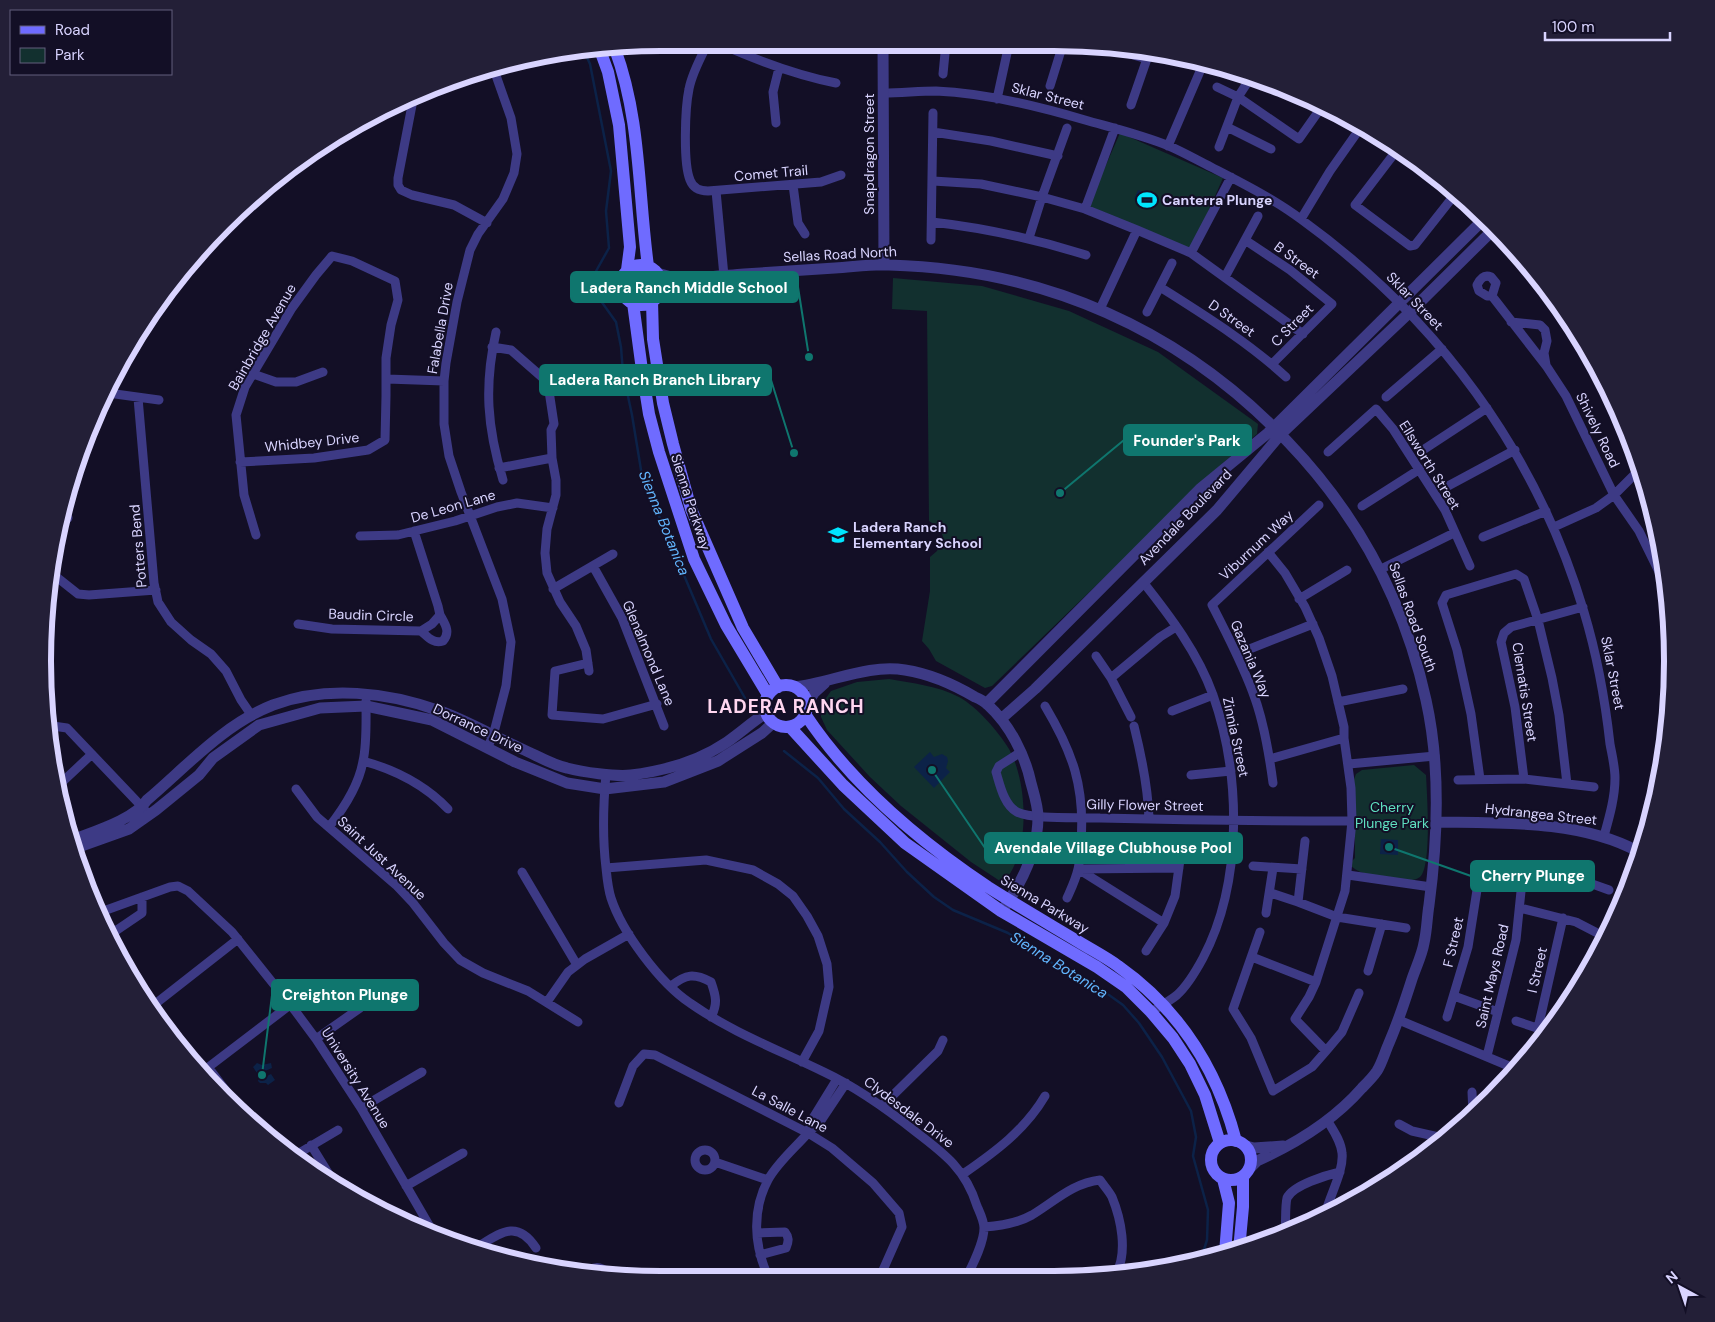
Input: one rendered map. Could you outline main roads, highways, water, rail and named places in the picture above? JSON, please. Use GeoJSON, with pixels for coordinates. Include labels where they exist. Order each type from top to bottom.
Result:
{"type":"FeatureCollection","features":[{"type":"Feature","properties":{"kind":"main road","name":"Sienna Parkway"},"geometry":{"type":"LineString","coordinates":[[617,53],[627,87],[634,121],[644,232],[653,270],[660,283],[660,290],[655,298],[653,339],[663,403],[672,444],[691,509],[773,691]]}},
{"type":"Feature","properties":{"kind":"main road","name":"Sienna Parkway"},"geometry":{"type":"LineString","coordinates":[[602,54],[608,72],[619,126],[630,247],[627,270],[623,275],[621,288],[623,294],[633,303],[649,414],[659,452],[694,559],[726,625],[773,691]]}},
{"type":"Feature","properties":{"kind":"main road"},"geometry":{"type":"LineString","coordinates":[[627,270],[637,265],[653,270]]}},
{"type":"Feature","properties":{"kind":"main road"},"geometry":{"type":"LineString","coordinates":[[633,303],[640,304],[655,298]]}},
{"type":"Feature","properties":{"kind":"main road","name":"Sienna Parkway"},"geometry":{"type":"LineString","coordinates":[[773,691],[783,685],[794,687],[802,693],[806,709],[831,751],[868,791],[923,840],[1009,900],[1117,965],[1140,984],[1190,1064],[1205,1095],[1220,1143]]}},
{"type":"Feature","properties":{"kind":"main road"},"geometry":{"type":"LineString","coordinates":[[773,691],[765,707],[769,718],[781,727],[790,727],[801,720],[806,709]]}},
{"type":"Feature","properties":{"kind":"main road","name":"Sienna Parkway"},"geometry":{"type":"LineString","coordinates":[[790,727],[843,785],[905,843],[1001,911],[1097,967],[1156,1008],[1190,1038],[1207,1064],[1241,1144],[1251,1157],[1246,1172],[1240,1241]]}},
{"type":"Feature","properties":{"kind":"main road"},"geometry":{"type":"LineString","coordinates":[[1241,1144],[1225,1141],[1220,1143],[1215,1147],[1210,1159],[1214,1171],[1224,1179],[1230,1181],[1246,1172]]}},
{"type":"Feature","properties":{"kind":"main road"},"geometry":{"type":"LineString","coordinates":[[1224,1179],[1228,1203],[1225,1246]]}},
{"type":"Feature","properties":{"kind":"water","name":"Canterra Plunge"},"geometry":{"type":"Polygon","coordinates":[[[1138,190],[1144,192],[1145,190],[1158,198],[1154,207],[1140,208],[1138,201],[1134,199],[1138,190]]]}},
{"type":"Feature","properties":{"kind":"water"},"geometry":{"type":"Polygon","coordinates":[[[930,752],[934,757],[942,754],[947,757],[946,768],[950,772],[934,788],[914,767],[930,752]]]}},
{"type":"Feature","properties":{"kind":"water"},"geometry":{"type":"Polygon","coordinates":[[[1381,839],[1398,840],[1398,855],[1380,854],[1381,839]]]}},
{"type":"Feature","properties":{"kind":"water"},"geometry":{"type":"Polygon","coordinates":[[[257,1063],[262,1065],[271,1063],[272,1068],[265,1071],[265,1074],[267,1076],[271,1074],[275,1080],[268,1085],[260,1083],[258,1081],[259,1076],[253,1067],[257,1063]]]}},
{"type":"Feature","properties":{"kind":"waterway","name":"Sienna Botanica"},"geometry":{"type":"LineString","coordinates":[[586,56],[590,64],[611,171],[606,211],[609,248],[595,273],[591,287],[616,322],[621,347],[623,373],[642,476],[711,639],[745,698]]}},
{"type":"Feature","properties":{"kind":"waterway","name":"Sienna Botanica"},"geometry":{"type":"LineString","coordinates":[[784,751],[818,778],[844,809],[880,842],[907,872],[934,897],[953,910],[1008,933],[1067,973],[1109,995],[1123,1005],[1139,1023],[1162,1057],[1191,1111],[1196,1137],[1193,1156],[1208,1210],[1207,1240],[1203,1252]]}},
{"type":"Feature","properties":{"kind":"place","name":"Canterra Plunge"},"geometry":{"type":"Point","coordinates":[1147,200]}},
{"type":"Feature","properties":{"kind":"place","name":"Ladera Ranch Middle School"},"geometry":{"type":"Point","coordinates":[809,357]}},
{"type":"Feature","properties":{"kind":"place","name":"Ladera Ranch Branch Library"},"geometry":{"type":"Point","coordinates":[794,453]}},
{"type":"Feature","properties":{"kind":"place","name":"Founder's Park"},"geometry":{"type":"Point","coordinates":[1060,493]}},
{"type":"Feature","properties":{"kind":"place","name":"Ladera Ranch Elementary School"},"geometry":{"type":"Point","coordinates":[838,535]}},
{"type":"Feature","properties":{"kind":"place","name":"Avendale Village Clubhouse Pool"},"geometry":{"type":"Point","coordinates":[932,770]}},
{"type":"Feature","properties":{"kind":"place","name":"Cherry Plunge"},"geometry":{"type":"Point","coordinates":[1389,847]}},
{"type":"Feature","properties":{"kind":"place","name":"Creighton Plunge"},"geometry":{"type":"Point","coordinates":[262,1075]}},
{"type":"Feature","properties":{"kind":"district","name":"LADERA RANCH"},"geometry":{"type":"Point","coordinates":[786,706]}},
{"type":"Feature","properties":{"kind":"park label","name":"Cherry Plunge Park"},"geometry":{"type":"Point","coordinates":[1392,816]}}]}
